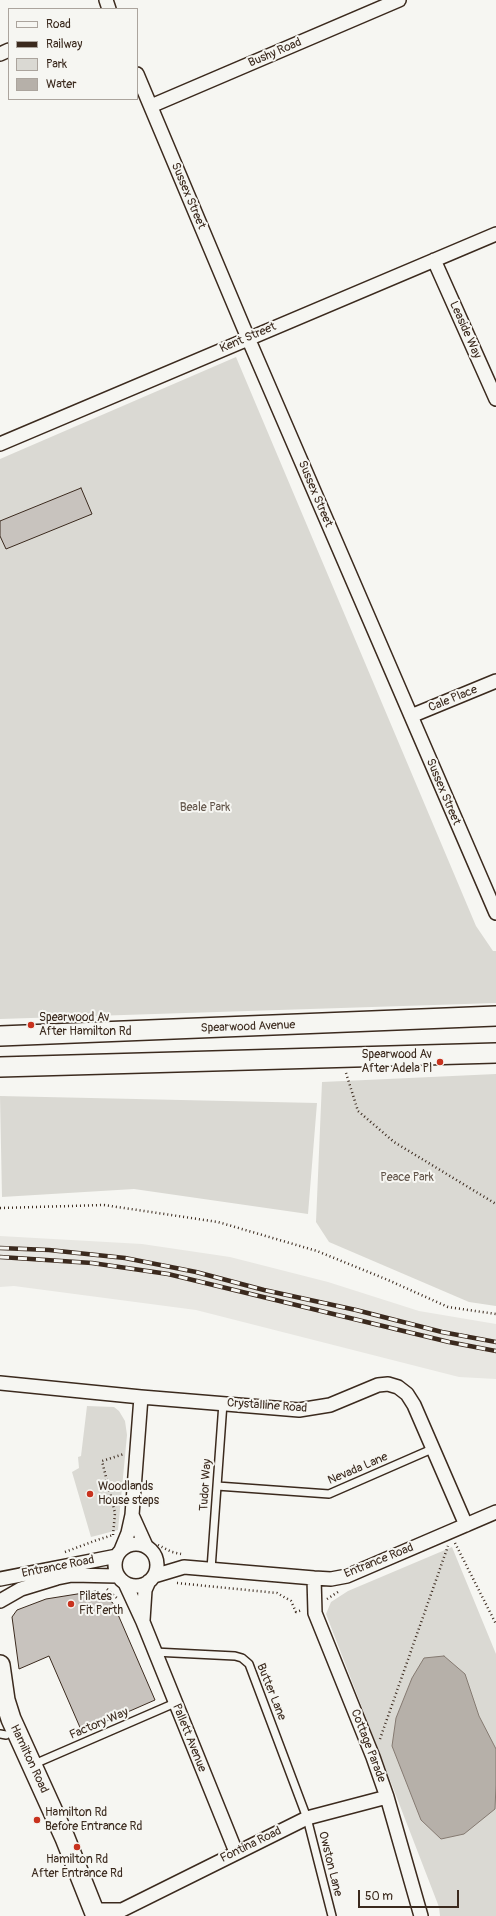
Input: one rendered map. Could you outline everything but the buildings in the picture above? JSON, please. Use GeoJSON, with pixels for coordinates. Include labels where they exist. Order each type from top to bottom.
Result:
{"type":"FeatureCollection","features":[{"type":"Feature","properties":{"kind":"main road","name":"Spearwood Avenue"},"geometry":{"type":"LineString","coordinates":[[0,1036],[496,1016]]}},
{"type":"Feature","properties":{"kind":"main road"},"geometry":{"type":"LineString","coordinates":[[0,1067],[496,1053]]}},
{"type":"Feature","properties":{"kind":"main road","name":"Hamilton Road"},"geometry":{"type":"LineString","coordinates":[[0,1665],[8,1711],[65,1838],[89,1915]]}},
{"type":"Feature","properties":{"kind":"main road","name":"Hamilton Road"},"geometry":{"type":"LineString","coordinates":[[2,1729],[89,1915]]}},
{"type":"Feature","properties":{"kind":"street","name":"Bushy Road"},"geometry":{"type":"LineString","coordinates":[[151,106],[398,0]]}},
{"type":"Feature","properties":{"kind":"street","name":"Sussex Street"},"geometry":{"type":"LineString","coordinates":[[138,76],[248,338],[496,913]]}},
{"type":"Feature","properties":{"kind":"street","name":"Kent Street"},"geometry":{"type":"LineString","coordinates":[[0,444],[496,234]]}},
{"type":"Feature","properties":{"kind":"street","name":"Leaside Way"},"geometry":{"type":"LineString","coordinates":[[434,260],[496,399]]}},
{"type":"Feature","properties":{"kind":"street","name":"Cale Place"},"geometry":{"type":"LineString","coordinates":[[411,716],[496,681]]}},
{"type":"Feature","properties":{"kind":"street","name":"Crystalline Road"},"geometry":{"type":"LineString","coordinates":[[0,1383],[141,1397],[299,1410],[314,1409],[330,1405],[378,1385],[388,1384],[398,1387],[407,1394],[414,1405],[466,1525]]}},
{"type":"Feature","properties":{"kind":"street"},"geometry":{"type":"LineString","coordinates":[[132,1515],[149,1550],[157,1562],[151,1579],[135,1586],[121,1579],[115,1569],[119,1553],[128,1533],[132,1515],[141,1397]]}},
{"type":"Feature","properties":{"kind":"street","name":"Entrance Road"},"geometry":{"type":"LineString","coordinates":[[149,1550],[184,1567],[331,1579],[361,1571],[496,1512]]}},
{"type":"Feature","properties":{"kind":"street"},"geometry":{"type":"LineString","coordinates":[[119,1553],[133,1544],[149,1550]]}},
{"type":"Feature","properties":{"kind":"street","name":"Entrance Road"},"geometry":{"type":"LineString","coordinates":[[0,1579],[119,1553]]}},
{"type":"Feature","properties":{"kind":"street","name":"Entrance Road"},"geometry":{"type":"LineString","coordinates":[[151,1579],[184,1567]]}},
{"type":"Feature","properties":{"kind":"street","name":"Entrance Road"},"geometry":{"type":"LineString","coordinates":[[0,1601],[21,1589],[72,1575],[121,1579]]}},
{"type":"Feature","properties":{"kind":"street","name":"Cottage Parade"},"geometry":{"type":"LineString","coordinates":[[314,1578],[316,1613],[373,1757],[387,1797],[421,1916]]}},
{"type":"Feature","properties":{"kind":"street","name":"Pallett Avenue"},"geometry":{"type":"LineString","coordinates":[[121,1579],[143,1622],[236,1852]]}},
{"type":"Feature","properties":{"kind":"street","name":"Pallett Avenue"},"geometry":{"type":"LineString","coordinates":[[143,1622],[145,1590],[151,1579]]}},
{"type":"Feature","properties":{"kind":"street","name":"Fontina Road"},"geometry":{"type":"LineString","coordinates":[[89,1915],[120,1913],[236,1852],[307,1818],[387,1797]]}},
{"type":"Feature","properties":{"kind":"lane","name":"Tudor Way"},"geometry":{"type":"LineString","coordinates":[[211,1569],[223,1403]]}},
{"type":"Feature","properties":{"kind":"lane","name":"Nevada Lane"},"geometry":{"type":"LineString","coordinates":[[217,1486],[328,1494],[432,1449]]}},
{"type":"Feature","properties":{"kind":"lane","name":"Butter Lane"},"geometry":{"type":"LineString","coordinates":[[154,1652],[235,1656],[242,1658],[249,1664],[307,1818]]}},
{"type":"Feature","properties":{"kind":"lane","name":"Factory Way"},"geometry":{"type":"LineString","coordinates":[[32,1765],[175,1703]]}},
{"type":"Feature","properties":{"kind":"lane","name":"Owston Lane"},"geometry":{"type":"LineString","coordinates":[[307,1818],[332,1916]]}},
{"type":"Feature","properties":{"kind":"path"},"geometry":{"type":"LineString","coordinates":[[346,1069],[358,1111],[394,1142],[496,1204]]}},
{"type":"Feature","properties":{"kind":"path"},"geometry":{"type":"LineString","coordinates":[[0,1208],[104,1205],[218,1222],[316,1251],[388,1280],[448,1307],[496,1314]]}},
{"type":"Feature","properties":{"kind":"path"},"geometry":{"type":"LineString","coordinates":[[113,1536],[115,1512],[102,1461],[128,1452]]}},
{"type":"Feature","properties":{"kind":"path"},"geometry":{"type":"LineString","coordinates":[[373,1757],[448,1545],[456,1543],[487,1609],[496,1624]]}},
{"type":"Feature","properties":{"kind":"shaded area"},"geometry":{"type":"Polygon","coordinates":[[[0,1236],[142,1244],[230,1257],[328,1282],[419,1311],[496,1324],[496,1379],[459,1377],[196,1310],[14,1286],[0,1287],[0,1236]]]}},
{"type":"Feature","properties":{"kind":"green space","name":"Beale Park"},"geometry":{"type":"Polygon","coordinates":[[[236,357],[476,926],[493,951],[496,951],[496,1003],[0,1019],[0,459],[236,357]]]}},
{"type":"Feature","properties":{"kind":"green space","name":"Peace Park"},"geometry":{"type":"Polygon","coordinates":[[[496,1074],[496,1306],[469,1302],[329,1242],[316,1222],[322,1082],[496,1074]]]}},
{"type":"Feature","properties":{"kind":"green space"},"geometry":{"type":"Polygon","coordinates":[[[0,1096],[317,1103],[308,1214],[134,1189],[2,1197],[0,1096]]]}},
{"type":"Feature","properties":{"kind":"green space"},"geometry":{"type":"Polygon","coordinates":[[[87,1406],[114,1407],[119,1411],[125,1421],[127,1435],[118,1530],[91,1537],[72,1472],[79,1468],[78,1457],[81,1456],[87,1406]]]}},
{"type":"Feature","properties":{"kind":"green space"},"geometry":{"type":"Polygon","coordinates":[[[452,1547],[496,1654],[496,1916],[440,1916],[439,1907],[326,1614],[331,1602],[348,1591],[452,1547]]]}},
{"type":"Feature","properties":{"kind":"water"},"geometry":{"type":"Polygon","coordinates":[[[444,1656],[465,1674],[479,1716],[496,1749],[496,1785],[495,1809],[464,1834],[441,1839],[421,1820],[392,1746],[396,1718],[412,1678],[424,1658],[444,1656]]]}},
{"type":"Feature","properties":{"kind":"railway"},"geometry":{"type":"LineString","coordinates":[[0,1248],[49,1250],[125,1258],[196,1272],[264,1290],[356,1310],[442,1332],[496,1342]]}},
{"type":"Feature","properties":{"kind":"railway"},"geometry":{"type":"LineString","coordinates":[[0,1257],[92,1263],[168,1274],[449,1342],[496,1351]]}},
{"type":"Feature","properties":{"kind":"place","name":"Spearwood Av After Hamilton Rd"},"geometry":{"type":"Point","coordinates":[31,1025]}},
{"type":"Feature","properties":{"kind":"place","name":"Spearwood Av After Adela Pl"},"geometry":{"type":"Point","coordinates":[440,1062]}},
{"type":"Feature","properties":{"kind":"place","name":"Woodlands House steps"},"geometry":{"type":"Point","coordinates":[90,1494]}},
{"type":"Feature","properties":{"kind":"place","name":"Pilates Fit Perth"},"geometry":{"type":"Point","coordinates":[71,1604]}},
{"type":"Feature","properties":{"kind":"place","name":"Hamilton Rd Before Entrance Rd"},"geometry":{"type":"Point","coordinates":[37,1820]}},
{"type":"Feature","properties":{"kind":"place","name":"Hamilton Rd After Entrance Rd"},"geometry":{"type":"Point","coordinates":[77,1847]}}]}
